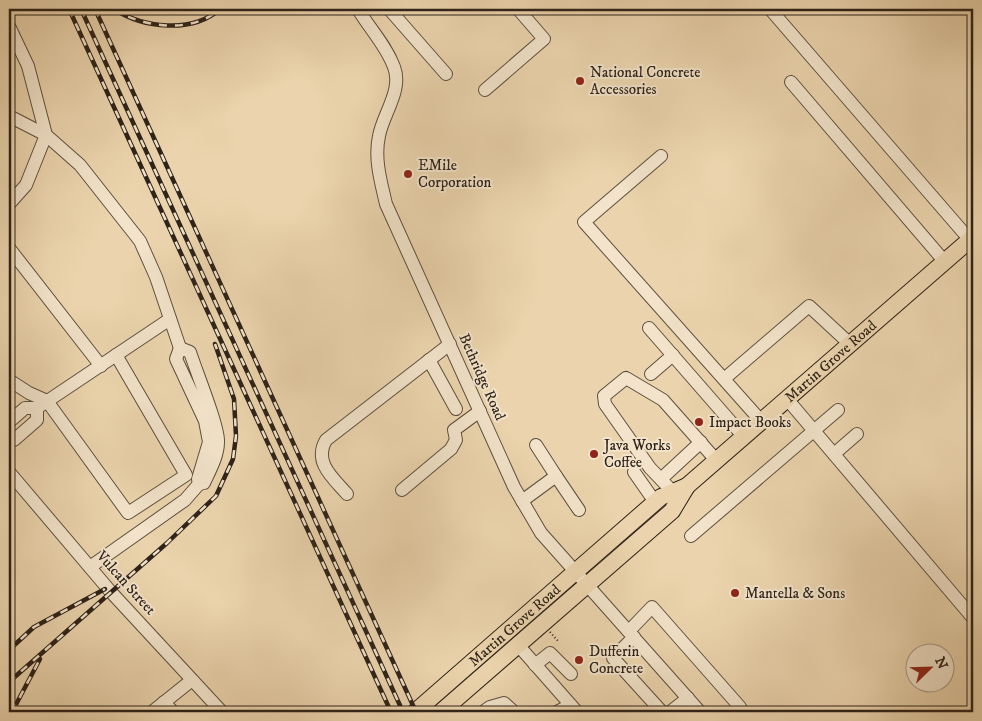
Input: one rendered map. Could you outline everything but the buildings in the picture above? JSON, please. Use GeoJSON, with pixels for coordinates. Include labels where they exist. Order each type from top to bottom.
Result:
{"type":"FeatureCollection","features":[{"type":"Feature","properties":{"kind":"main road","name":"Martin Grove Road"},"geometry":{"type":"LineString","coordinates":[[415,712],[655,502],[680,489],[716,460],[972,239]]}},
{"type":"Feature","properties":{"kind":"main road","name":"Martin Grove Road"},"geometry":{"type":"LineString","coordinates":[[441,712],[672,511],[680,489]]}},
{"type":"Feature","properties":{"kind":"street","name":"Bethridge Road"},"geometry":{"type":"LineString","coordinates":[[358,9],[384,46],[395,69],[394,95],[378,136],[378,170],[386,204],[522,500],[541,533],[700,712]]}},
{"type":"Feature","properties":{"kind":"street"},"geometry":{"type":"LineString","coordinates":[[389,9],[446,74]]}},
{"type":"Feature","properties":{"kind":"street"},"geometry":{"type":"LineString","coordinates":[[485,90],[544,40],[518,9]]}},
{"type":"Feature","properties":{"kind":"street"},"geometry":{"type":"LineString","coordinates":[[770,9],[972,239]]}},
{"type":"Feature","properties":{"kind":"street"},"geometry":{"type":"LineString","coordinates":[[9,26],[28,66],[46,135],[26,185],[9,204]]}},
{"type":"Feature","properties":{"kind":"street"},"geometry":{"type":"LineString","coordinates":[[792,82],[945,262]]}},
{"type":"Feature","properties":{"kind":"street"},"geometry":{"type":"LineString","coordinates":[[9,116],[46,135],[80,165],[140,241],[156,277],[180,348],[176,359],[205,421],[209,442],[198,479],[199,484],[184,500],[90,567]]}},
{"type":"Feature","properties":{"kind":"street"},"geometry":{"type":"LineString","coordinates":[[661,156],[584,222],[761,421]]}},
{"type":"Feature","properties":{"kind":"street"},"geometry":{"type":"LineString","coordinates":[[9,248],[101,366]]}},
{"type":"Feature","properties":{"kind":"street"},"geometry":{"type":"LineString","coordinates":[[724,379],[808,306],[850,344]]}},
{"type":"Feature","properties":{"kind":"street"},"geometry":{"type":"LineString","coordinates":[[9,422],[25,408],[42,405],[170,318]]}},
{"type":"Feature","properties":{"kind":"street"},"geometry":{"type":"LineString","coordinates":[[649,328],[744,436]]}},
{"type":"Feature","properties":{"kind":"street"},"geometry":{"type":"LineString","coordinates":[[347,494],[325,470],[321,459],[321,448],[326,440],[450,344]]}},
{"type":"Feature","properties":{"kind":"street"},"geometry":{"type":"LineString","coordinates":[[651,374],[673,355]]}},
{"type":"Feature","properties":{"kind":"street"},"geometry":{"type":"LineString","coordinates":[[9,380],[42,405],[128,512],[186,474],[116,356]]}},
{"type":"Feature","properties":{"kind":"street"},"geometry":{"type":"LineString","coordinates":[[429,360],[456,409]]}},
{"type":"Feature","properties":{"kind":"street"},"geometry":{"type":"LineString","coordinates":[[680,489],[661,479],[650,468],[605,404],[604,396],[626,378],[663,400],[716,460]]}},
{"type":"Feature","properties":{"kind":"street"},"geometry":{"type":"LineString","coordinates":[[787,399],[973,618]]}},
{"type":"Feature","properties":{"kind":"street"},"geometry":{"type":"LineString","coordinates":[[9,440],[14,440],[37,420],[42,405]]}},
{"type":"Feature","properties":{"kind":"street"},"geometry":{"type":"LineString","coordinates":[[691,536],[838,410]]}},
{"type":"Feature","properties":{"kind":"street"},"geometry":{"type":"LineString","coordinates":[[402,490],[450,449],[456,440],[454,430],[480,411]]}},
{"type":"Feature","properties":{"kind":"street"},"geometry":{"type":"LineString","coordinates":[[834,454],[857,434]]}},
{"type":"Feature","properties":{"kind":"street"},"geometry":{"type":"LineString","coordinates":[[661,479],[701,442]]}},
{"type":"Feature","properties":{"kind":"street"},"geometry":{"type":"LineString","coordinates":[[536,445],[579,510]]}},
{"type":"Feature","properties":{"kind":"street","name":"Vulcan Street"},"geometry":{"type":"LineString","coordinates":[[9,472],[90,567],[222,712]]}},
{"type":"Feature","properties":{"kind":"street"},"geometry":{"type":"LineString","coordinates":[[634,472],[655,502]]}},
{"type":"Feature","properties":{"kind":"street"},"geometry":{"type":"LineString","coordinates":[[522,500],[556,476]]}},
{"type":"Feature","properties":{"kind":"street"},"geometry":{"type":"LineString","coordinates":[[662,712],[613,658],[652,607],[740,707],[735,712]]}},
{"type":"Feature","properties":{"kind":"street"},"geometry":{"type":"LineString","coordinates":[[518,645],[573,709]]}},
{"type":"Feature","properties":{"kind":"street"},"geometry":{"type":"LineString","coordinates":[[535,665],[550,653],[571,674]]}},
{"type":"Feature","properties":{"kind":"street"},"geometry":{"type":"LineString","coordinates":[[152,712],[192,680]]}},
{"type":"Feature","properties":{"kind":"street"},"geometry":{"type":"LineString","coordinates":[[670,712],[688,698]]}},
{"type":"Feature","properties":{"kind":"street"},"geometry":{"type":"LineString","coordinates":[[164,702],[173,712]]}},
{"type":"Feature","properties":{"kind":"street"},"geometry":{"type":"LineString","coordinates":[[483,712],[490,707],[504,703],[514,712]]}},
{"type":"Feature","properties":{"kind":"street"},"geometry":{"type":"LineString","coordinates":[[557,712],[573,709]]}},
{"type":"Feature","properties":{"kind":"path"},"geometry":{"type":"LineString","coordinates":[[550,631],[558,641]]}},
{"type":"Feature","properties":{"kind":"railway"},"geometry":{"type":"LineString","coordinates":[[69,9],[391,712]]}},
{"type":"Feature","properties":{"kind":"railway"},"geometry":{"type":"LineString","coordinates":[[81,9],[403,712]]}},
{"type":"Feature","properties":{"kind":"railway"},"geometry":{"type":"LineString","coordinates":[[95,9],[416,712]]}},
{"type":"Feature","properties":{"kind":"railway"},"geometry":{"type":"LineString","coordinates":[[114,9],[139,21],[167,26],[196,22],[209,17],[220,9]]}},
{"type":"Feature","properties":{"kind":"railway"},"geometry":{"type":"LineString","coordinates":[[9,682],[167,543],[216,496],[233,459],[236,436],[234,399],[215,344]]}},
{"type":"Feature","properties":{"kind":"railway"},"geometry":{"type":"LineString","coordinates":[[9,650],[34,627],[105,589]]}},
{"type":"Feature","properties":{"kind":"railway"},"geometry":{"type":"LineString","coordinates":[[12,712],[40,659]]}},
{"type":"Feature","properties":{"kind":"place","name":"National Concrete Accessories"},"geometry":{"type":"Point","coordinates":[580,81]}},
{"type":"Feature","properties":{"kind":"place","name":"EMile Corporation"},"geometry":{"type":"Point","coordinates":[408,174]}},
{"type":"Feature","properties":{"kind":"place","name":"Impact Books"},"geometry":{"type":"Point","coordinates":[699,422]}},
{"type":"Feature","properties":{"kind":"place","name":"Java Works Coffee"},"geometry":{"type":"Point","coordinates":[594,454]}},
{"type":"Feature","properties":{"kind":"place","name":"Mantella & Sons"},"geometry":{"type":"Point","coordinates":[735,593]}},
{"type":"Feature","properties":{"kind":"place","name":"Dufferin Concrete"},"geometry":{"type":"Point","coordinates":[579,660]}}]}
